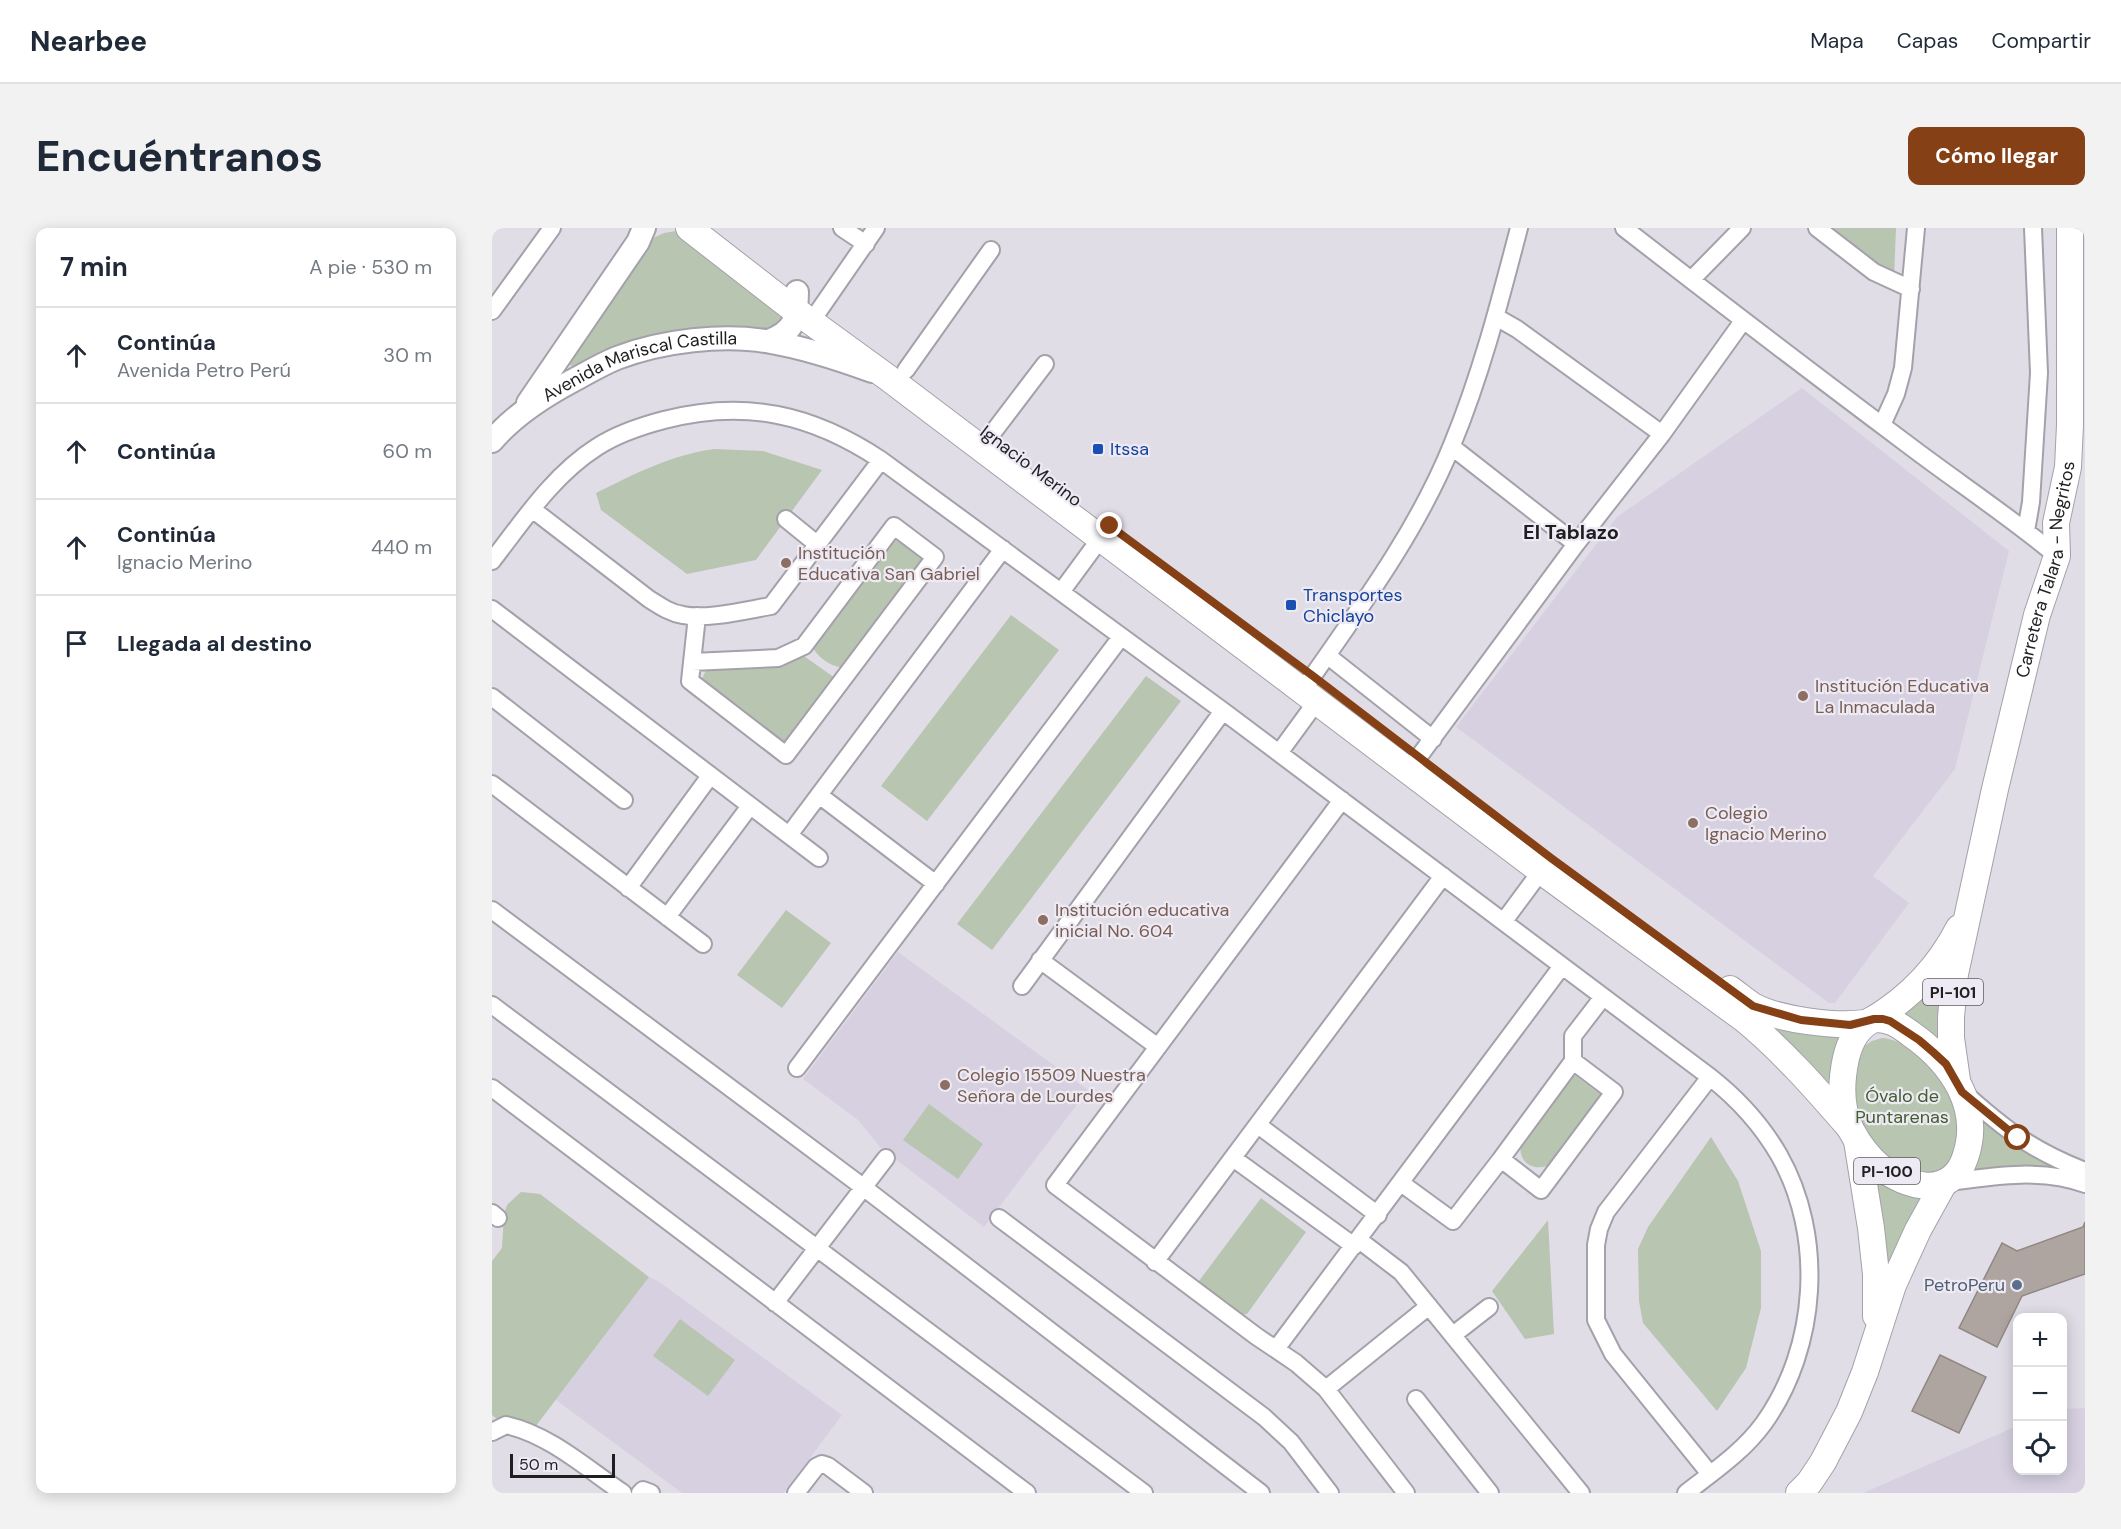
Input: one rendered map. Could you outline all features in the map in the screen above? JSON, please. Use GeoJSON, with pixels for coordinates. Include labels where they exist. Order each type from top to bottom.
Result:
{"type":"FeatureCollection","features":[{"type":"Feature","properties":{"kind":"main road","name":"Avenida Mariscal Castilla"},"geometry":{"type":"LineString","coordinates":[[518,417],[638,242],[644,228]]}},
{"type":"Feature","properties":{"kind":"main road","name":"PI-100"},"geometry":{"type":"LineString","coordinates":[[689,228],[807,308]]}},
{"type":"Feature","properties":{"kind":"main road","name":"PI-100"},"geometry":{"type":"LineString","coordinates":[[704,228],[896,374],[1100,539],[1315,681],[1421,755],[1551,858],[1753,1006],[1801,1020],[1850,1025],[1883,1019],[1890,1021],[1919,1040],[1946,1064],[1960,1086],[1968,1116],[1969,1146],[1959,1171],[1946,1183],[1904,1259],[1849,1412],[1822,1462],[1809,1483],[1799,1493]]}},
{"type":"Feature","properties":{"kind":"main road","name":"Carretera Talara - Negritos"},"geometry":{"type":"LineString","coordinates":[[1970,905],[2037,615],[2057,556],[2056,523],[2068,467],[2070,426],[2070,228]]}},
{"type":"Feature","properties":{"kind":"main road"},"geometry":{"type":"LineString","coordinates":[[769,341],[788,331],[807,308]]}},
{"type":"Feature","properties":{"kind":"main road","name":"Avenida Mariscal Castilla"},"geometry":{"type":"LineString","coordinates":[[492,441],[518,417],[554,390],[618,358],[685,341],[742,339],[769,341],[896,374]]}},
{"type":"Feature","properties":{"kind":"main road","name":"Ignacio Merino"},"geometry":{"type":"LineString","coordinates":[[896,374],[991,435],[1315,681]]}},
{"type":"Feature","properties":{"kind":"main road","name":"PI-100"},"geometry":{"type":"LineString","coordinates":[[1421,755],[1541,871],[1761,1033],[1790,1062],[1873,1160],[1890,1173],[1908,1182],[1935,1186],[1946,1183]]}},
{"type":"Feature","properties":{"kind":"main road","name":"PI-101"},"geometry":{"type":"LineString","coordinates":[[1870,1021],[1898,1005],[1917,987],[1948,947],[1970,905]]}},
{"type":"Feature","properties":{"kind":"main road","name":"PI-101"},"geometry":{"type":"LineString","coordinates":[[1960,1086],[1951,1038],[1951,1017],[1955,974],[1970,905]]}},
{"type":"Feature","properties":{"kind":"main road","name":"PI-100"},"geometry":{"type":"LineString","coordinates":[[1870,1021],[1857,1032],[1850,1046],[1843,1078],[1843,1095],[1871,1228],[1876,1274],[1875,1341]]}},
{"type":"Feature","properties":{"kind":"street"},"geometry":{"type":"LineString","coordinates":[[492,310],[552,228]]}},
{"type":"Feature","properties":{"kind":"street"},"geometry":{"type":"LineString","coordinates":[[842,228],[866,244]]}},
{"type":"Feature","properties":{"kind":"street"},"geometry":{"type":"LineString","coordinates":[[807,308],[866,244],[876,228]]}},
{"type":"Feature","properties":{"kind":"street"},"geometry":{"type":"LineString","coordinates":[[1279,753],[1315,681],[1387,568],[1416,518],[1452,447],[1496,317],[1519,228]]}},
{"type":"Feature","properties":{"kind":"street"},"geometry":{"type":"LineString","coordinates":[[1624,228],[1743,321],[2057,556]]}},
{"type":"Feature","properties":{"kind":"street"},"geometry":{"type":"LineString","coordinates":[[1691,280],[1742,228]]}},
{"type":"Feature","properties":{"kind":"street"},"geometry":{"type":"LineString","coordinates":[[1818,228],[1874,272],[1911,289]]}},
{"type":"Feature","properties":{"kind":"street"},"geometry":{"type":"LineString","coordinates":[[1882,425],[1896,394],[1903,368],[1916,228]]}},
{"type":"Feature","properties":{"kind":"street"},"geometry":{"type":"LineString","coordinates":[[2026,531],[2031,502],[2039,373],[2033,228]]}},
{"type":"Feature","properties":{"kind":"street"},"geometry":{"type":"LineString","coordinates":[[896,374],[992,250]]}},
{"type":"Feature","properties":{"kind":"street"},"geometry":{"type":"LineString","coordinates":[[1496,317],[1517,328],[1662,434]]}},
{"type":"Feature","properties":{"kind":"street"},"geometry":{"type":"LineString","coordinates":[[1315,681],[1421,755],[1576,544],[1662,434],[1743,321]]}},
{"type":"Feature","properties":{"kind":"street"},"geometry":{"type":"LineString","coordinates":[[991,435],[1045,364]]}},
{"type":"Feature","properties":{"kind":"street"},"geometry":{"type":"LineString","coordinates":[[492,561],[532,509],[562,475],[597,446],[641,426],[692,413],[743,410],[796,419],[841,435],[881,460],[1223,711],[1710,1077],[1746,1108],[1780,1157],[1803,1215],[1808,1246],[1809,1304],[1797,1353],[1776,1405],[1763,1425],[1747,1443],[1686,1493]]}},
{"type":"Feature","properties":{"kind":"street"},"geometry":{"type":"LineString","coordinates":[[1452,447],[1576,544]]}},
{"type":"Feature","properties":{"kind":"street"},"geometry":{"type":"LineString","coordinates":[[532,509],[668,611],[697,616],[771,606],[881,460]]}},
{"type":"Feature","properties":{"kind":"street"},"geometry":{"type":"LineString","coordinates":[[786,519],[818,544]]}},
{"type":"Feature","properties":{"kind":"street"},"geometry":{"type":"LineString","coordinates":[[692,662],[778,658],[804,646],[894,526],[935,557],[786,755],[690,681],[692,662],[697,616]]}},
{"type":"Feature","properties":{"kind":"street"},"geometry":{"type":"LineString","coordinates":[[1061,592],[1100,539]]}},
{"type":"Feature","properties":{"kind":"street"},"geometry":{"type":"LineString","coordinates":[[789,835],[1003,549]]}},
{"type":"Feature","properties":{"kind":"street"},"geometry":{"type":"LineString","coordinates":[[492,609],[819,858]]}},
{"type":"Feature","properties":{"kind":"street"},"geometry":{"type":"LineString","coordinates":[[797,1068],[1121,637]]}},
{"type":"Feature","properties":{"kind":"street"},"geometry":{"type":"LineString","coordinates":[[492,698],[624,800]]}},
{"type":"Feature","properties":{"kind":"street"},"geometry":{"type":"LineString","coordinates":[[1022,986],[1223,711]]}},
{"type":"Feature","properties":{"kind":"street"},"geometry":{"type":"LineString","coordinates":[[628,888],[710,776]]}},
{"type":"Feature","properties":{"kind":"street"},"geometry":{"type":"LineString","coordinates":[[492,784],[703,944]]}},
{"type":"Feature","properties":{"kind":"street"},"geometry":{"type":"LineString","coordinates":[[819,795],[936,884]]}},
{"type":"Feature","properties":{"kind":"street"},"geometry":{"type":"LineString","coordinates":[[1342,800],[1054,1185],[1155,1262],[1296,1363],[1326,1389],[1406,1493]]}},
{"type":"Feature","properties":{"kind":"street"},"geometry":{"type":"LineString","coordinates":[[667,917],[750,806]]}},
{"type":"Feature","properties":{"kind":"street"},"geometry":{"type":"LineString","coordinates":[[1504,921],[1541,871]]}},
{"type":"Feature","properties":{"kind":"street"},"geometry":{"type":"LineString","coordinates":[[1155,1262],[1443,876]]}},
{"type":"Feature","properties":{"kind":"street"},"geometry":{"type":"LineString","coordinates":[[492,910],[863,1187],[1261,1493]]}},
{"type":"Feature","properties":{"kind":"street"},"geometry":{"type":"LineString","coordinates":[[1040,960],[1158,1047]]}},
{"type":"Feature","properties":{"kind":"street"},"geometry":{"type":"LineString","coordinates":[[1276,1349],[1562,966]]}},
{"type":"Feature","properties":{"kind":"street"},"geometry":{"type":"LineString","coordinates":[[1401,1183],[1453,1221],[1573,1061],[1573,1036],[1603,997]]}},
{"type":"Feature","properties":{"kind":"street"},"geometry":{"type":"LineString","coordinates":[[492,1005],[1144,1493]]}},
{"type":"Feature","properties":{"kind":"street"},"geometry":{"type":"LineString","coordinates":[[1501,1159],[1541,1190],[1614,1092],[1573,1061]]}},
{"type":"Feature","properties":{"kind":"street"},"geometry":{"type":"LineString","coordinates":[[1710,1077],[1606,1212],[1596,1245],[1596,1320],[1604,1338],[1613,1354],[1710,1474]]}},
{"type":"Feature","properties":{"kind":"street"},"geometry":{"type":"LineString","coordinates":[[1960,1086],[2018,1138],[2046,1155],[2085,1171]]}},
{"type":"Feature","properties":{"kind":"street"},"geometry":{"type":"LineString","coordinates":[[494,1095],[776,1303],[1027,1493]]}},
{"type":"Feature","properties":{"kind":"street"},"geometry":{"type":"LineString","coordinates":[[1258,1125],[1378,1215]]}},
{"type":"Feature","properties":{"kind":"street"},"geometry":{"type":"LineString","coordinates":[[776,1303],[886,1158]]}},
{"type":"Feature","properties":{"kind":"street"},"geometry":{"type":"LineString","coordinates":[[1233,1158],[1401,1272],[1581,1493]]}},
{"type":"Feature","properties":{"kind":"street"},"geometry":{"type":"LineString","coordinates":[[1946,1183],[1990,1177],[2044,1175],[2085,1184]]}},
{"type":"Feature","properties":{"kind":"street"},"geometry":{"type":"LineString","coordinates":[[999,1218],[1264,1417],[1291,1442],[1330,1493]]}},
{"type":"Feature","properties":{"kind":"street"},"geometry":{"type":"LineString","coordinates":[[1326,1389],[1430,1306]]}},
{"type":"Feature","properties":{"kind":"street"},"geometry":{"type":"LineString","coordinates":[[1453,1335],[1489,1307]]}},
{"type":"Feature","properties":{"kind":"street"},"geometry":{"type":"LineString","coordinates":[[1416,1399],[1490,1493]]}},
{"type":"Feature","properties":{"kind":"street"},"geometry":{"type":"LineString","coordinates":[[492,1432],[506,1425],[526,1430],[543,1438],[623,1493]]}},
{"type":"Feature","properties":{"kind":"street"},"geometry":{"type":"LineString","coordinates":[[796,1493],[816,1467],[822,1464],[864,1493]]}},
{"type":"Feature","properties":{"kind":"street"},"geometry":{"type":"LineString","coordinates":[[640,1493],[643,1490],[651,1493]]}},
{"type":"Feature","properties":{"kind":"shaded area","name":"Institución Educativa La Inmaculada"},"geometry":{"type":"Polygon","coordinates":[[[1802,388],[2009,551],[1955,769],[1873,876],[1909,903],[1835,1003],[1829,1003],[1456,727],[1617,517],[1802,388]]]}},
{"type":"Feature","properties":{"kind":"shaded area","name":"Colegio 15509 Nuestra Señora de Lourdes"},"geometry":{"type":"Polygon","coordinates":[[[898,952],[1088,1090],[984,1227],[881,1148],[858,1120],[803,1079],[898,952]]]}},
{"type":"Feature","properties":{"kind":"shaded area"},"geometry":{"type":"Polygon","coordinates":[[[649,1277],[658,1281],[842,1415],[784,1493],[682,1493],[556,1400],[649,1277]]]}},
{"type":"Feature","properties":{"kind":"shaded area"},"geometry":{"type":"Polygon","coordinates":[[[2085,1408],[2085,1493],[1863,1493],[2013,1428],[2013,1475],[2067,1475],[2067,1409],[2085,1408]]]}},
{"type":"Feature","properties":{"kind":"green space"},"geometry":{"type":"Polygon","coordinates":[[[1813,228],[1896,228],[1894,279],[1813,228]]]}},
{"type":"Feature","properties":{"kind":"green space"},"geometry":{"type":"Polygon","coordinates":[[[676,231],[684,234],[782,307],[784,319],[777,329],[573,367],[568,363],[571,349],[653,238],[676,231]]]}},
{"type":"Feature","properties":{"kind":"green space"},"geometry":{"type":"Polygon","coordinates":[[[714,449],[763,451],[822,470],[756,560],[687,574],[601,510],[596,493],[668,461],[714,449]]]}},
{"type":"Feature","properties":{"kind":"green space"},"geometry":{"type":"Polygon","coordinates":[[[895,537],[924,560],[843,667],[829,663],[816,652],[811,644],[827,630],[895,537]]]}},
{"type":"Feature","properties":{"kind":"green space"},"geometry":{"type":"Polygon","coordinates":[[[1011,615],[1059,650],[927,821],[881,786],[1011,615]]]}},
{"type":"Feature","properties":{"kind":"green space"},"geometry":{"type":"Polygon","coordinates":[[[801,654],[835,678],[784,743],[702,679],[706,670],[785,664],[801,654]]]}},
{"type":"Feature","properties":{"kind":"green space"},"geometry":{"type":"Polygon","coordinates":[[[1146,676],[1181,701],[992,950],[957,924],[1146,676]]]}},
{"type":"Feature","properties":{"kind":"green space"},"geometry":{"type":"Polygon","coordinates":[[[786,910],[831,943],[782,1008],[737,975],[786,910]]]}},
{"type":"Feature","properties":{"kind":"green space"},"geometry":{"type":"Polygon","coordinates":[[[1951,956],[1945,1048],[1898,1013],[1951,956]]]}},
{"type":"Feature","properties":{"kind":"green space"},"geometry":{"type":"Polygon","coordinates":[[[1753,1013],[1847,1031],[1828,1090],[1753,1013]]]}},
{"type":"Feature","properties":{"kind":"green space","name":"Óvalo de Puntarenas"},"geometry":{"type":"Polygon","coordinates":[[[1882,1038],[1899,1042],[1915,1052],[1931,1067],[1953,1103],[1958,1123],[1958,1142],[1946,1168],[1927,1178],[1877,1154],[1854,1108],[1856,1058],[1863,1047],[1882,1038]]]}},
{"type":"Feature","properties":{"kind":"green space"},"geometry":{"type":"Polygon","coordinates":[[[1572,1073],[1604,1097],[1550,1165],[1532,1166],[1521,1155],[1521,1143],[1572,1073]]]}},
{"type":"Feature","properties":{"kind":"green space"},"geometry":{"type":"Polygon","coordinates":[[[929,1104],[983,1144],[958,1179],[903,1140],[929,1104]]]}},
{"type":"Feature","properties":{"kind":"green space"},"geometry":{"type":"Polygon","coordinates":[[[1970,1108],[2053,1165],[2048,1168],[1966,1175],[1970,1108]]]}},
{"type":"Feature","properties":{"kind":"green space"},"geometry":{"type":"Polygon","coordinates":[[[1711,1137],[1738,1181],[1761,1251],[1761,1308],[1746,1368],[1717,1411],[1643,1323],[1639,1301],[1638,1249],[1648,1227],[1711,1137]]]}},
{"type":"Feature","properties":{"kind":"green space"},"geometry":{"type":"Polygon","coordinates":[[[1872,1176],[1901,1193],[1921,1196],[1924,1199],[1887,1272],[1872,1176]]]}},
{"type":"Feature","properties":{"kind":"green space"},"geometry":{"type":"Polygon","coordinates":[[[521,1192],[540,1194],[649,1277],[529,1435],[513,1432],[492,1415],[492,1261],[502,1248],[504,1214],[507,1205],[521,1192]]]}},
{"type":"Feature","properties":{"kind":"green space"},"geometry":{"type":"Polygon","coordinates":[[[1261,1198],[1306,1232],[1247,1314],[1237,1315],[1200,1288],[1199,1281],[1261,1198]]]}},
{"type":"Feature","properties":{"kind":"green space"},"geometry":{"type":"Polygon","coordinates":[[[1548,1220],[1554,1334],[1525,1339],[1492,1291],[1548,1220]]]}},
{"type":"Feature","properties":{"kind":"green space"},"geometry":{"type":"Polygon","coordinates":[[[680,1319],[735,1360],[708,1396],[653,1356],[680,1319]]]}},
{"type":"Feature","properties":{"kind":"building","name":"PetroPeru"},"geometry":{"type":"Polygon","coordinates":[[[2085,1222],[2085,1274],[2022,1296],[1997,1347],[1959,1328],[2002,1243],[2017,1251],[2083,1227],[2085,1222]]]}},
{"type":"Feature","properties":{"kind":"building"},"geometry":{"type":"Polygon","coordinates":[[[1940,1355],[1986,1377],[1959,1433],[1912,1411],[1940,1355]]]}},
{"type":"Feature","properties":{"kind":"place","name":"Itssa"},"geometry":{"type":"Point","coordinates":[1098,449]}},
{"type":"Feature","properties":{"kind":"place","name":"Institución Educativa San Gabriel"},"geometry":{"type":"Point","coordinates":[786,563]}},
{"type":"Feature","properties":{"kind":"place","name":"Transportes Chiclayo"},"geometry":{"type":"Point","coordinates":[1291,605]}},
{"type":"Feature","properties":{"kind":"place","name":"Institución Educativa La Inmaculada"},"geometry":{"type":"Point","coordinates":[1803,696]}},
{"type":"Feature","properties":{"kind":"place","name":"Colegio Ignacio Merino"},"geometry":{"type":"Point","coordinates":[1693,823]}},
{"type":"Feature","properties":{"kind":"place","name":"Institución educativa inicial No. 604"},"geometry":{"type":"Point","coordinates":[1043,920]}},
{"type":"Feature","properties":{"kind":"place","name":"Colegio 15509 Nuestra Señora de Lourdes"},"geometry":{"type":"Point","coordinates":[945,1085]}},
{"type":"Feature","properties":{"kind":"place","name":"PetroPeru"},"geometry":{"type":"Point","coordinates":[2017,1285]}},
{"type":"Feature","properties":{"kind":"district","name":"El Tablazo"},"geometry":{"type":"Point","coordinates":[1571,532]}},
{"type":"Feature","properties":{"kind":"route"},"geometry":{"type":"LineString","coordinates":[[1110,526],[1420,756],[1551,858],[1753,1006],[1801,1020],[1850,1025],[1874,1019],[1890,1021],[1906,1030],[1933,1052],[1946,1064],[1962,1092],[2018,1138]]}}]}
